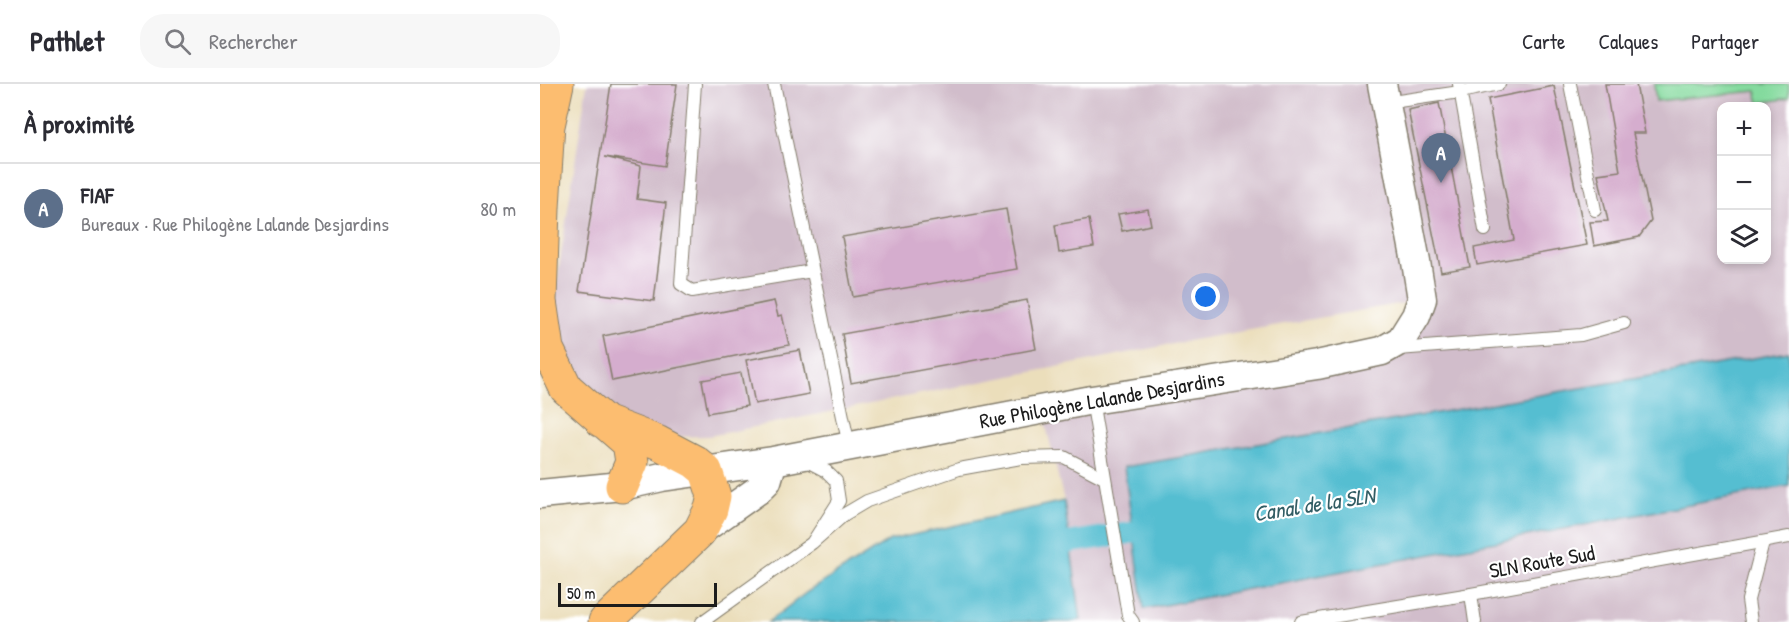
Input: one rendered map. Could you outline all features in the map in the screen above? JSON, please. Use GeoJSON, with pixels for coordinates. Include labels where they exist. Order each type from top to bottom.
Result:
{"type":"FeatureCollection","features":[{"type":"Feature","properties":{"kind":"highway"},"geometry":{"type":"LineString","coordinates":[[540,161],[557,84]]}},
{"type":"Feature","properties":{"kind":"highway"},"geometry":{"type":"LineString","coordinates":[[548,123],[540,301],[547,349],[566,388],[629,443],[632,462],[622,486]]}},
{"type":"Feature","properties":{"kind":"highway"},"geometry":{"type":"LineString","coordinates":[[602,421],[677,452],[695,462],[706,471],[714,496],[711,510],[700,531],[605,622]]}},
{"type":"Feature","properties":{"kind":"street","name":"Rue Philogène Lalande Desjardins"},"geometry":{"type":"LineString","coordinates":[[540,494],[622,486],[662,477],[786,458],[1092,400],[1317,365],[1382,351],[1401,339],[1416,316],[1422,299],[1384,93]]}},
{"type":"Feature","properties":{"kind":"street"},"geometry":{"type":"LineString","coordinates":[[700,531],[758,490],[786,458]]}},
{"type":"Feature","properties":{"kind":"lane"},"geometry":{"type":"LineString","coordinates":[[695,84],[681,284],[692,291],[812,271]]}},
{"type":"Feature","properties":{"kind":"lane"},"geometry":{"type":"LineString","coordinates":[[774,84],[849,446]]}},
{"type":"Feature","properties":{"kind":"lane"},"geometry":{"type":"LineString","coordinates":[[1384,93],[1499,84]]}},
{"type":"Feature","properties":{"kind":"lane"},"geometry":{"type":"LineString","coordinates":[[1570,84],[1595,210]]}},
{"type":"Feature","properties":{"kind":"lane"},"geometry":{"type":"LineString","coordinates":[[1459,88],[1485,230]]}},
{"type":"Feature","properties":{"kind":"lane"},"geometry":{"type":"LineString","coordinates":[[1382,351],[1581,335],[1624,322]]}},
{"type":"Feature","properties":{"kind":"lane"},"geometry":{"type":"LineString","coordinates":[[1092,400],[1104,478],[1131,619]]}},
{"type":"Feature","properties":{"kind":"lane"},"geometry":{"type":"LineString","coordinates":[[702,622],[812,543],[845,514],[867,501],[959,469],[1021,458],[1064,457],[1104,478]]}},
{"type":"Feature","properties":{"kind":"lane"},"geometry":{"type":"LineString","coordinates":[[786,458],[826,471],[836,481],[839,501],[812,543]]}},
{"type":"Feature","properties":{"kind":"lane","name":"SLN Route Sud"},"geometry":{"type":"LineString","coordinates":[[1301,622],[1789,537]]}},
{"type":"Feature","properties":{"kind":"lane"},"geometry":{"type":"LineString","coordinates":[[1751,622],[1748,600],[1763,542]]}},
{"type":"Feature","properties":{"kind":"lane"},"geometry":{"type":"LineString","coordinates":[[1471,594],[1475,622]]}},
{"type":"Feature","properties":{"kind":"shaded area"},"geometry":{"type":"Polygon","coordinates":[[[587,84],[1789,84],[1789,622],[1070,622],[1081,619],[1064,501],[1042,409],[1382,351],[1421,300],[1193,340],[709,436],[664,437],[610,417],[571,376],[550,327],[587,84]]]}},
{"type":"Feature","properties":{"kind":"green space"},"geometry":{"type":"Polygon","coordinates":[[[1654,84],[1789,84],[1789,98],[1765,102],[1759,102],[1756,91],[1656,101],[1654,84]]]}},
{"type":"Feature","properties":{"kind":"water"},"geometry":{"type":"Polygon","coordinates":[[[1789,352],[1789,486],[1144,609],[1124,467],[1789,352]]]}},
{"type":"Feature","properties":{"kind":"water"},"geometry":{"type":"Polygon","coordinates":[[[1064,501],[1081,620],[1070,622],[768,622],[807,592],[890,540],[1064,501]]]}},
{"type":"Feature","properties":{"kind":"building"},"geometry":{"type":"Polygon","coordinates":[[[611,84],[677,84],[665,166],[605,157],[641,166],[637,199],[666,203],[654,301],[579,291],[611,84]]]}},
{"type":"Feature","properties":{"kind":"building"},"geometry":{"type":"Polygon","coordinates":[[[1605,84],[1636,84],[1645,133],[1633,133],[1651,221],[1639,237],[1594,246],[1590,222],[1608,221],[1598,174],[1620,171],[1605,84]]]}},
{"type":"Feature","properties":{"kind":"building"},"geometry":{"type":"Polygon","coordinates":[[[1554,86],[1587,245],[1477,265],[1474,248],[1514,240],[1488,99],[1554,86]]]}},
{"type":"Feature","properties":{"kind":"building"},"geometry":{"type":"Polygon","coordinates":[[[1439,103],[1470,267],[1441,272],[1408,110],[1439,103]]]}},
{"type":"Feature","properties":{"kind":"building"},"geometry":{"type":"Polygon","coordinates":[[[1006,209],[1017,269],[853,297],[842,237],[1006,209]]]}},
{"type":"Feature","properties":{"kind":"building"},"geometry":{"type":"Polygon","coordinates":[[[1148,209],[1151,225],[1122,231],[1118,214],[1148,209]]]}},
{"type":"Feature","properties":{"kind":"building"},"geometry":{"type":"Polygon","coordinates":[[[1089,219],[1094,247],[1059,253],[1055,225],[1089,219]]]}},
{"type":"Feature","properties":{"kind":"building"},"geometry":{"type":"Polygon","coordinates":[[[1027,300],[1036,349],[851,383],[842,334],[1027,300]]]}},
{"type":"Feature","properties":{"kind":"building"},"geometry":{"type":"Polygon","coordinates":[[[774,301],[778,316],[782,315],[789,345],[612,381],[603,336],[774,301]]]}},
{"type":"Feature","properties":{"kind":"building"},"geometry":{"type":"Polygon","coordinates":[[[800,350],[809,394],[755,404],[746,360],[800,350]]]}},
{"type":"Feature","properties":{"kind":"building"},"geometry":{"type":"Polygon","coordinates":[[[741,373],[747,406],[708,413],[702,380],[741,373]]]}},
{"type":"Feature","properties":{"kind":"waterway","name":"Canal de la SLN"},"geometry":{"type":"LineString","coordinates":[[1041,547],[1162,528]]}},
{"type":"Feature","properties":{"kind":"place","name":"FIAF"},"geometry":{"type":"Point","coordinates":[1441,183]}}]}
